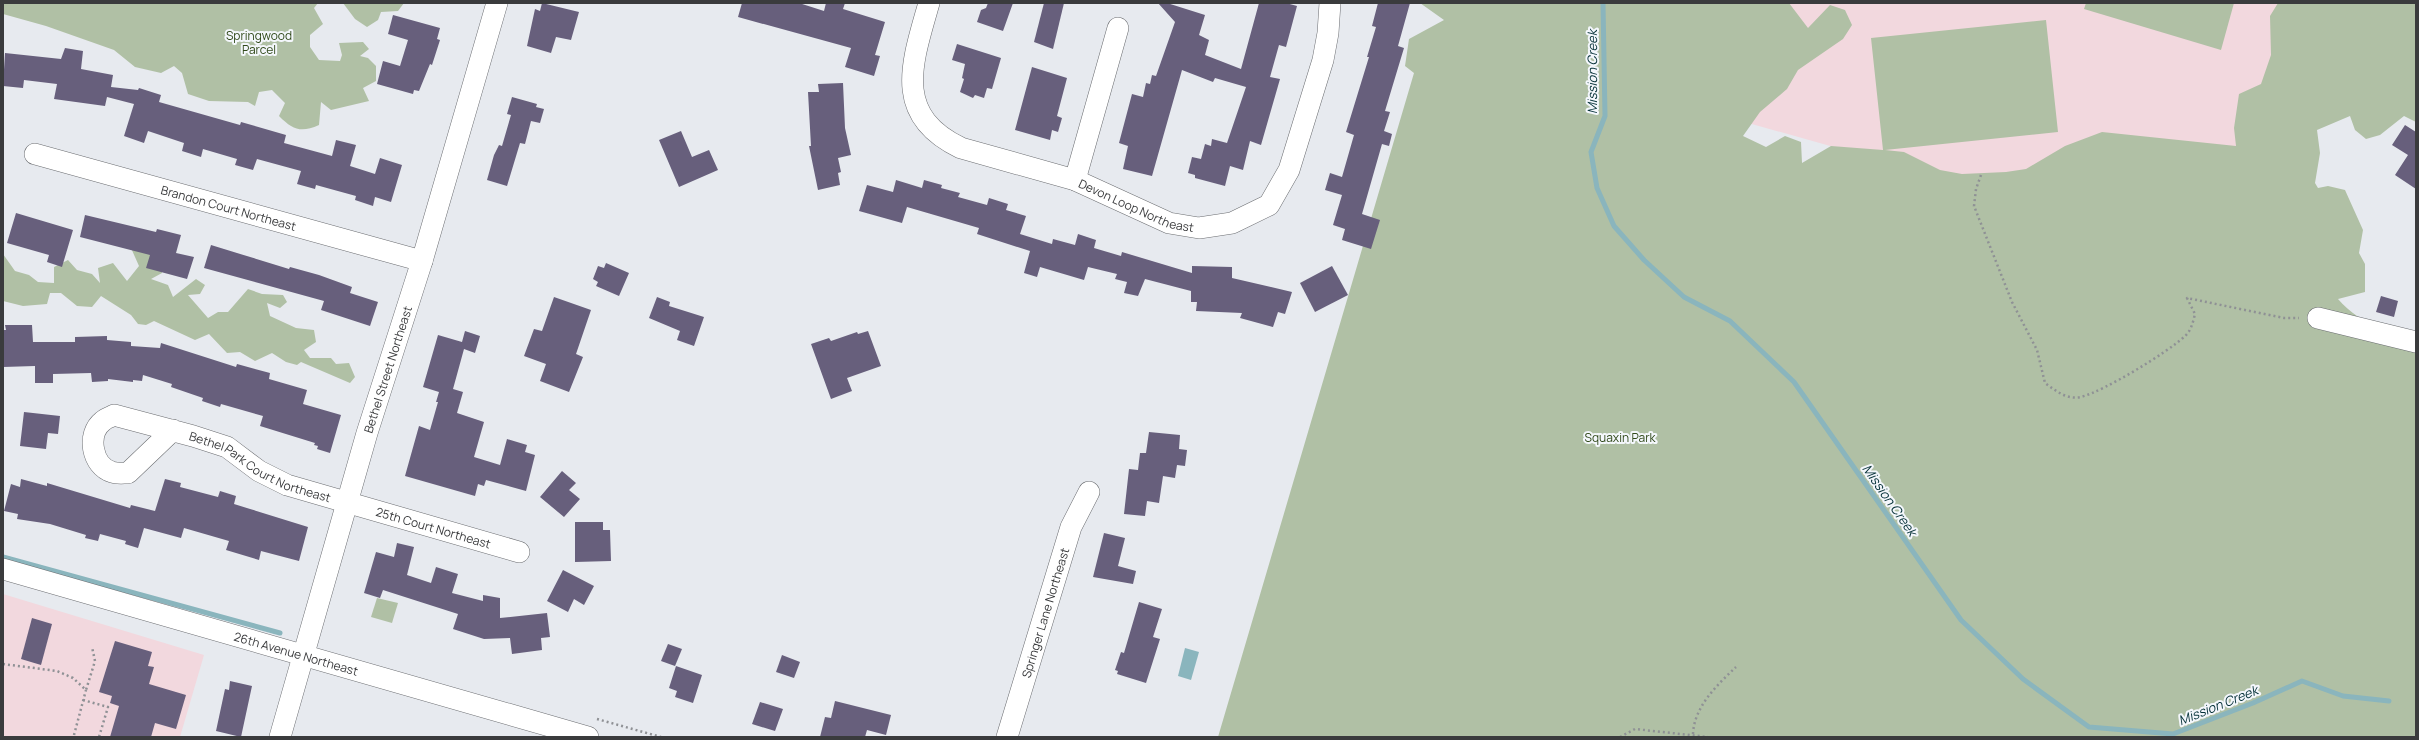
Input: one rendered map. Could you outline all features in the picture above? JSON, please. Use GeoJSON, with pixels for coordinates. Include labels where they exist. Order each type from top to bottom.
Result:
{"type":"FeatureCollection","features":[{"type":"Feature","properties":{"kind":"street","name":"Bethel Street Northeast"},"geometry":{"type":"LineString","coordinates":[[280,737],[367,433],[422,262],[497,3]]}},
{"type":"Feature","properties":{"kind":"street","name":"Devon Loop Northeast"},"geometry":{"type":"LineString","coordinates":[[929,3],[914,57],[911,88],[914,103],[931,129],[945,141],[961,148],[1075,180],[1168,223],[1199,228],[1232,222],[1269,205],[1289,170],[1298,143],[1323,60],[1328,33],[1330,3]]}},
{"type":"Feature","properties":{"kind":"street"},"geometry":{"type":"LineString","coordinates":[[1075,180],[1081,164],[1118,28]]}},
{"type":"Feature","properties":{"kind":"street","name":"Brandon Court Northeast"},"geometry":{"type":"LineString","coordinates":[[35,154],[422,262]]}},
{"type":"Feature","properties":{"kind":"street"},"geometry":{"type":"LineString","coordinates":[[2318,318],[2416,342]]}},
{"type":"Feature","properties":{"kind":"street","name":"Bethel Park Court Northeast"},"geometry":{"type":"LineString","coordinates":[[172,430],[227,447],[259,471],[287,485],[348,502]]}},
{"type":"Feature","properties":{"kind":"street","name":"Springer Lane Northeast"},"geometry":{"type":"LineString","coordinates":[[1008,737],[1071,527],[1090,492]]}},
{"type":"Feature","properties":{"kind":"street","name":"25th Court Northeast"},"geometry":{"type":"LineString","coordinates":[[348,502],[519,552]]}},
{"type":"Feature","properties":{"kind":"street","name":"26th Avenue Northeast"},"geometry":{"type":"LineString","coordinates":[[3,569],[588,737]]}},
{"type":"Feature","properties":{"kind":"path"},"geometry":{"type":"LineString","coordinates":[[1981,175],[1976,188],[1974,206],[1984,237],[2008,287],[2012,302],[2036,350],[2045,383],[2066,397],[2081,397],[2107,385],[2163,352],[2186,335],[2195,314],[2187,298],[2284,318],[2318,318]]}},
{"type":"Feature","properties":{"kind":"path"},"geometry":{"type":"LineString","coordinates":[[74,734],[95,660],[92,647]]}},
{"type":"Feature","properties":{"kind":"path"},"geometry":{"type":"LineString","coordinates":[[3,664],[57,672],[73,678],[86,690]]}},
{"type":"Feature","properties":{"kind":"path"},"geometry":{"type":"LineString","coordinates":[[1693,734],[1693,722],[1711,692],[1736,667]]}},
{"type":"Feature","properties":{"kind":"path"},"geometry":{"type":"LineString","coordinates":[[83,700],[108,707],[99,737]]}},
{"type":"Feature","properties":{"kind":"path"},"geometry":{"type":"LineString","coordinates":[[1620,737],[1635,729],[1693,734],[1708,737]]}},
{"type":"Feature","properties":{"kind":"shaded area"},"geometry":{"type":"Polygon","coordinates":[[[1659,3],[2302,3],[2231,259],[1688,106],[1659,3]]]}},
{"type":"Feature","properties":{"kind":"shaded area"},"geometry":{"type":"Polygon","coordinates":[[[3,594],[204,655],[180,737],[3,737],[3,594]]]}},
{"type":"Feature","properties":{"kind":"green space","name":"Springwood Parcel"},"geometry":{"type":"Polygon","coordinates":[[[3,3],[318,3],[314,8],[323,24],[310,35],[310,47],[319,60],[340,61],[342,55],[339,43],[363,42],[369,49],[360,56],[368,58],[376,66],[376,81],[363,88],[369,101],[331,110],[321,102],[319,125],[307,129],[298,129],[279,116],[285,103],[272,90],[259,92],[255,106],[248,102],[209,101],[188,94],[182,73],[174,66],[161,73],[135,67],[114,50],[46,26],[3,14],[3,3]]]}},
{"type":"Feature","properties":{"kind":"green space"},"geometry":{"type":"Polygon","coordinates":[[[343,3],[404,3],[398,11],[381,12],[378,20],[367,27],[355,19],[343,3]]]}},
{"type":"Feature","properties":{"kind":"green space","name":"Squaxin Park"},"geometry":{"type":"Polygon","coordinates":[[[1420,3],[1789,3],[1808,28],[1830,5],[1845,10],[1852,25],[1843,39],[1798,70],[1787,89],[1760,112],[1743,136],[1766,147],[1785,136],[1801,142],[1802,163],[1831,146],[1883,150],[1871,38],[2046,20],[2058,132],[1885,150],[1904,152],[1940,170],[1962,174],[2006,172],[2026,169],[2065,146],[2102,132],[2236,146],[2234,128],[2239,94],[2261,84],[2271,55],[2270,16],[2278,3],[2416,3],[2416,122],[2404,116],[2380,135],[2366,139],[2355,130],[2350,116],[2317,130],[2320,153],[2315,183],[2318,188],[2328,186],[2345,190],[2363,230],[2359,253],[2365,264],[2365,292],[2338,299],[2358,316],[2376,326],[2386,329],[2416,332],[2416,737],[1218,737],[1414,73],[1405,66],[1409,39],[1444,20],[1420,3]]]}},
{"type":"Feature","properties":{"kind":"green space"},"geometry":{"type":"Polygon","coordinates":[[[2086,3],[2234,3],[2221,50],[2084,9],[2086,3]]]}},
{"type":"Feature","properties":{"kind":"green space"},"geometry":{"type":"Polygon","coordinates":[[[131,248],[161,257],[162,273],[151,279],[168,285],[173,297],[196,279],[205,285],[200,294],[188,295],[208,318],[218,312],[228,312],[248,289],[262,294],[283,295],[287,302],[280,308],[267,303],[270,316],[296,328],[314,330],[316,342],[304,350],[310,358],[331,358],[336,364],[349,363],[355,377],[350,383],[301,362],[297,365],[286,362],[272,353],[255,361],[240,352],[227,353],[209,334],[195,340],[154,321],[146,325],[138,324],[131,315],[101,296],[92,307],[77,306],[61,293],[50,293],[47,304],[23,306],[3,301],[3,254],[15,271],[29,275],[38,282],[54,283],[54,267],[68,260],[77,270],[92,274],[100,283],[98,268],[113,263],[127,281],[139,266],[131,248]]]}},
{"type":"Feature","properties":{"kind":"green space"},"geometry":{"type":"Polygon","coordinates":[[[377,598],[398,603],[392,623],[371,617],[377,598]]]}},
{"type":"Feature","properties":{"kind":"water"},"geometry":{"type":"Polygon","coordinates":[[[1185,648],[1199,652],[1191,680],[1178,676],[1185,648]]]}},
{"type":"Feature","properties":{"kind":"building"},"geometry":{"type":"Polygon","coordinates":[[[542,3],[579,12],[571,40],[556,37],[551,53],[527,46],[535,9],[540,11],[542,3]]]}},
{"type":"Feature","properties":{"kind":"building"},"geometry":{"type":"Polygon","coordinates":[[[742,3],[799,3],[824,11],[826,3],[845,3],[843,9],[885,22],[875,55],[880,56],[874,76],[845,67],[851,48],[738,17],[742,3]]]}},
{"type":"Feature","properties":{"kind":"building"},"geometry":{"type":"Polygon","coordinates":[[[988,3],[1013,3],[1003,31],[977,22],[981,10],[986,8],[988,3]]]}},
{"type":"Feature","properties":{"kind":"building"},"geometry":{"type":"Polygon","coordinates":[[[1044,3],[1064,3],[1053,49],[1034,42],[1044,3]]]}},
{"type":"Feature","properties":{"kind":"building"},"geometry":{"type":"Polygon","coordinates":[[[1158,3],[1167,3],[1205,15],[1199,35],[1209,40],[1205,55],[1241,69],[1259,3],[1286,3],[1297,6],[1286,47],[1279,45],[1270,77],[1280,79],[1261,145],[1250,141],[1243,170],[1230,166],[1225,186],[1195,178],[1195,175],[1188,173],[1192,157],[1201,159],[1205,144],[1211,146],[1212,139],[1227,143],[1246,87],[1215,78],[1213,82],[1182,70],[1152,176],[1123,169],[1128,146],[1119,143],[1132,94],[1143,97],[1146,83],[1150,84],[1152,75],[1156,76],[1175,22],[1158,3]]]}},
{"type":"Feature","properties":{"kind":"building"},"geometry":{"type":"Polygon","coordinates":[[[1378,3],[1410,3],[1398,46],[1404,48],[1385,111],[1390,112],[1384,131],[1392,134],[1389,146],[1382,144],[1362,214],[1380,220],[1371,249],[1342,240],[1345,229],[1333,225],[1342,195],[1325,190],[1330,173],[1342,177],[1354,135],[1346,132],[1369,57],[1367,57],[1376,27],[1372,26],[1378,3]]]}},
{"type":"Feature","properties":{"kind":"building"},"geometry":{"type":"Polygon","coordinates":[[[393,15],[440,28],[437,39],[440,40],[432,65],[430,64],[419,91],[414,90],[413,94],[377,84],[383,61],[400,66],[408,40],[388,34],[393,15]]]}},
{"type":"Feature","properties":{"kind":"building"},"geometry":{"type":"Polygon","coordinates":[[[957,44],[1001,58],[992,89],[987,88],[984,98],[975,95],[973,98],[960,92],[964,79],[962,78],[965,64],[952,60],[957,44]]]}},
{"type":"Feature","properties":{"kind":"building"},"geometry":{"type":"Polygon","coordinates":[[[65,48],[83,51],[81,69],[113,75],[111,87],[138,90],[139,88],[161,95],[159,102],[240,125],[241,122],[286,135],[284,143],[332,156],[336,140],[356,145],[350,166],[375,174],[380,158],[402,165],[391,202],[375,197],[373,206],[355,200],[356,196],[316,185],[315,189],[297,184],[301,171],[257,159],[253,170],[235,165],[237,159],[203,149],[201,157],[182,151],[184,143],[148,131],[144,143],[124,136],[134,104],[107,97],[105,106],[54,99],[57,84],[24,80],[23,88],[3,86],[5,53],[61,59],[65,48]]]}},
{"type":"Feature","properties":{"kind":"building"},"geometry":{"type":"Polygon","coordinates":[[[1032,67],[1067,78],[1057,116],[1062,118],[1058,132],[1052,130],[1050,140],[1015,130],[1032,67]]]}},
{"type":"Feature","properties":{"kind":"building"},"geometry":{"type":"Polygon","coordinates":[[[843,83],[845,128],[851,155],[838,158],[841,172],[838,173],[840,185],[818,190],[809,146],[811,146],[808,92],[819,92],[818,84],[843,83]]]}},
{"type":"Feature","properties":{"kind":"building"},"geometry":{"type":"Polygon","coordinates":[[[512,97],[537,104],[536,107],[544,109],[540,123],[531,121],[525,144],[520,143],[507,186],[487,180],[494,155],[499,145],[502,146],[511,115],[507,114],[512,97]]]}},
{"type":"Feature","properties":{"kind":"building"},"geometry":{"type":"Polygon","coordinates":[[[2405,125],[2416,132],[2416,189],[2395,175],[2408,155],[2392,145],[2405,125]]]}},
{"type":"Feature","properties":{"kind":"building"},"geometry":{"type":"Polygon","coordinates":[[[681,131],[692,157],[709,150],[718,170],[679,187],[659,140],[681,131]]]}},
{"type":"Feature","properties":{"kind":"building"},"geometry":{"type":"Polygon","coordinates":[[[896,180],[922,188],[924,180],[942,185],[941,188],[960,193],[958,197],[987,205],[989,198],[1008,204],[1006,210],[1026,216],[1020,234],[1052,244],[1053,239],[1075,245],[1078,234],[1096,240],[1094,248],[1121,256],[1122,252],[1192,273],[1192,266],[1232,267],[1232,278],[1292,292],[1285,314],[1278,312],[1273,327],[1240,318],[1242,313],[1196,311],[1197,302],[1191,302],[1191,291],[1145,279],[1138,296],[1124,293],[1127,282],[1115,279],[1117,274],[1088,267],[1084,280],[1040,267],[1037,277],[1024,273],[1030,251],[977,234],[979,228],[907,207],[902,223],[859,211],[867,185],[893,192],[896,180]]]}},
{"type":"Feature","properties":{"kind":"building"},"geometry":{"type":"Polygon","coordinates":[[[16,213],[73,230],[62,267],[47,262],[49,255],[7,243],[16,213]]]}},
{"type":"Feature","properties":{"kind":"building"},"geometry":{"type":"Polygon","coordinates":[[[85,215],[156,232],[157,229],[181,235],[176,253],[194,257],[187,279],[146,268],[150,255],[80,237],[85,215]]]}},
{"type":"Feature","properties":{"kind":"building"},"geometry":{"type":"Polygon","coordinates":[[[211,245],[289,269],[290,267],[319,275],[352,287],[350,293],[378,302],[370,326],[321,310],[324,301],[204,268],[211,245]]]}},
{"type":"Feature","properties":{"kind":"building"},"geometry":{"type":"Polygon","coordinates":[[[606,263],[629,273],[619,296],[596,286],[598,282],[593,279],[598,266],[604,268],[606,263]]]}},
{"type":"Feature","properties":{"kind":"building"},"geometry":{"type":"Polygon","coordinates":[[[1332,266],[1348,295],[1315,312],[1300,283],[1332,266]]]}},
{"type":"Feature","properties":{"kind":"building"},"geometry":{"type":"Polygon","coordinates":[[[2381,296],[2398,301],[2394,317],[2376,312],[2381,296]]]}},
{"type":"Feature","properties":{"kind":"building"},"geometry":{"type":"Polygon","coordinates":[[[554,297],[591,310],[576,354],[583,357],[569,392],[540,381],[546,364],[524,356],[534,329],[542,331],[554,297]]]}},
{"type":"Feature","properties":{"kind":"building"},"geometry":{"type":"Polygon","coordinates":[[[657,297],[670,302],[669,306],[704,317],[694,346],[677,340],[680,331],[649,318],[657,297]]]}},
{"type":"Feature","properties":{"kind":"building"},"geometry":{"type":"Polygon","coordinates":[[[5,325],[32,325],[33,342],[75,342],[75,337],[107,336],[107,340],[131,342],[131,346],[160,348],[161,343],[236,367],[237,364],[270,373],[269,379],[307,390],[303,404],[341,415],[330,453],[317,449],[318,446],[314,445],[315,443],[260,426],[263,416],[221,404],[220,407],[202,401],[203,398],[171,387],[172,384],[143,375],[142,381],[133,380],[133,382],[108,379],[108,381],[92,382],[91,373],[53,374],[53,383],[35,383],[35,366],[3,367],[3,330],[6,330],[5,325]]]}},
{"type":"Feature","properties":{"kind":"building"},"geometry":{"type":"Polygon","coordinates":[[[465,331],[480,336],[475,353],[464,349],[453,389],[463,392],[457,413],[484,422],[474,457],[500,465],[507,439],[527,445],[525,452],[535,455],[526,491],[486,480],[484,486],[478,484],[475,496],[405,476],[419,426],[430,430],[438,402],[436,402],[439,392],[423,387],[438,335],[462,342],[465,331]]]}},
{"type":"Feature","properties":{"kind":"building"},"geometry":{"type":"Polygon","coordinates":[[[868,331],[881,366],[847,378],[852,391],[831,399],[811,344],[829,338],[831,341],[857,332],[858,334],[868,331]]]}},
{"type":"Feature","properties":{"kind":"building"},"geometry":{"type":"Polygon","coordinates":[[[24,412],[60,416],[58,434],[48,433],[46,449],[20,446],[24,412]]]}},
{"type":"Feature","properties":{"kind":"building"},"geometry":{"type":"Polygon","coordinates":[[[1149,432],[1180,435],[1179,449],[1187,450],[1185,466],[1177,465],[1175,478],[1163,476],[1159,503],[1147,501],[1145,516],[1124,514],[1129,469],[1138,470],[1140,453],[1146,453],[1149,432]]]}},
{"type":"Feature","properties":{"kind":"building"},"geometry":{"type":"Polygon","coordinates":[[[562,471],[576,483],[569,490],[580,499],[564,517],[540,497],[562,471]]]}},
{"type":"Feature","properties":{"kind":"building"},"geometry":{"type":"Polygon","coordinates":[[[21,479],[47,486],[47,483],[130,508],[131,505],[155,511],[165,479],[181,483],[180,487],[218,497],[220,491],[236,496],[234,504],[308,527],[299,561],[261,551],[259,560],[226,550],[229,541],[184,528],[181,538],[144,528],[138,548],[125,544],[126,541],[100,534],[98,541],[85,538],[86,535],[50,524],[17,519],[18,514],[4,511],[11,484],[20,487],[21,479]]]}},
{"type":"Feature","properties":{"kind":"building"},"geometry":{"type":"Polygon","coordinates":[[[575,522],[603,522],[603,530],[610,530],[611,561],[575,562],[575,522]]]}},
{"type":"Feature","properties":{"kind":"building"},"geometry":{"type":"Polygon","coordinates":[[[1104,533],[1125,538],[1118,566],[1136,571],[1133,584],[1093,577],[1104,533]]]}},
{"type":"Feature","properties":{"kind":"building"},"geometry":{"type":"Polygon","coordinates":[[[397,543],[414,547],[407,575],[431,583],[436,567],[458,574],[452,593],[483,601],[483,595],[500,598],[500,618],[547,613],[550,637],[541,638],[542,650],[512,654],[510,638],[484,639],[453,629],[458,614],[383,590],[380,598],[364,593],[376,552],[394,557],[397,543]]]}},
{"type":"Feature","properties":{"kind":"building"},"geometry":{"type":"Polygon","coordinates":[[[563,570],[594,586],[584,605],[574,599],[568,612],[547,601],[563,570]]]}},
{"type":"Feature","properties":{"kind":"building"},"geometry":{"type":"Polygon","coordinates":[[[1139,602],[1162,609],[1153,637],[1160,639],[1146,683],[1117,674],[1118,671],[1115,670],[1121,652],[1124,653],[1139,602]]]}},
{"type":"Feature","properties":{"kind":"building"},"geometry":{"type":"Polygon","coordinates":[[[32,618],[52,624],[41,665],[21,659],[32,618]]]}},
{"type":"Feature","properties":{"kind":"building"},"geometry":{"type":"Polygon","coordinates":[[[115,641],[152,652],[148,666],[154,667],[149,684],[186,695],[176,729],[155,723],[151,737],[110,737],[119,706],[110,703],[112,696],[99,692],[115,641]]]}},
{"type":"Feature","properties":{"kind":"building"},"geometry":{"type":"Polygon","coordinates":[[[668,644],[682,649],[675,666],[661,661],[668,644]]]}},
{"type":"Feature","properties":{"kind":"building"},"geometry":{"type":"Polygon","coordinates":[[[782,655],[800,662],[794,678],[776,672],[782,655]]]}},
{"type":"Feature","properties":{"kind":"building"},"geometry":{"type":"Polygon","coordinates":[[[676,666],[702,675],[693,703],[675,697],[677,691],[669,688],[676,666]]]}},
{"type":"Feature","properties":{"kind":"building"},"geometry":{"type":"Polygon","coordinates":[[[230,681],[252,686],[241,737],[216,731],[225,689],[229,690],[230,681]]]}},
{"type":"Feature","properties":{"kind":"building"},"geometry":{"type":"Polygon","coordinates":[[[835,701],[891,715],[886,735],[867,730],[865,737],[820,737],[825,717],[831,718],[835,701]]]}},
{"type":"Feature","properties":{"kind":"building"},"geometry":{"type":"Polygon","coordinates":[[[760,702],[783,709],[775,731],[752,724],[760,702]]]}},
{"type":"Feature","properties":{"kind":"waterway","name":"Mission Creek"},"geometry":{"type":"LineString","coordinates":[[1603,3],[1605,116],[1591,152],[1597,188],[1614,226],[1644,260],[1684,297],[1730,321],[1794,382],[1961,620],[2023,679],[2089,727],[2173,734],[2253,703],[2302,681],[2343,696],[2389,701]]}},
{"type":"Feature","properties":{"kind":"waterway"},"geometry":{"type":"LineString","coordinates":[[3,557],[280,633]]}}]}
